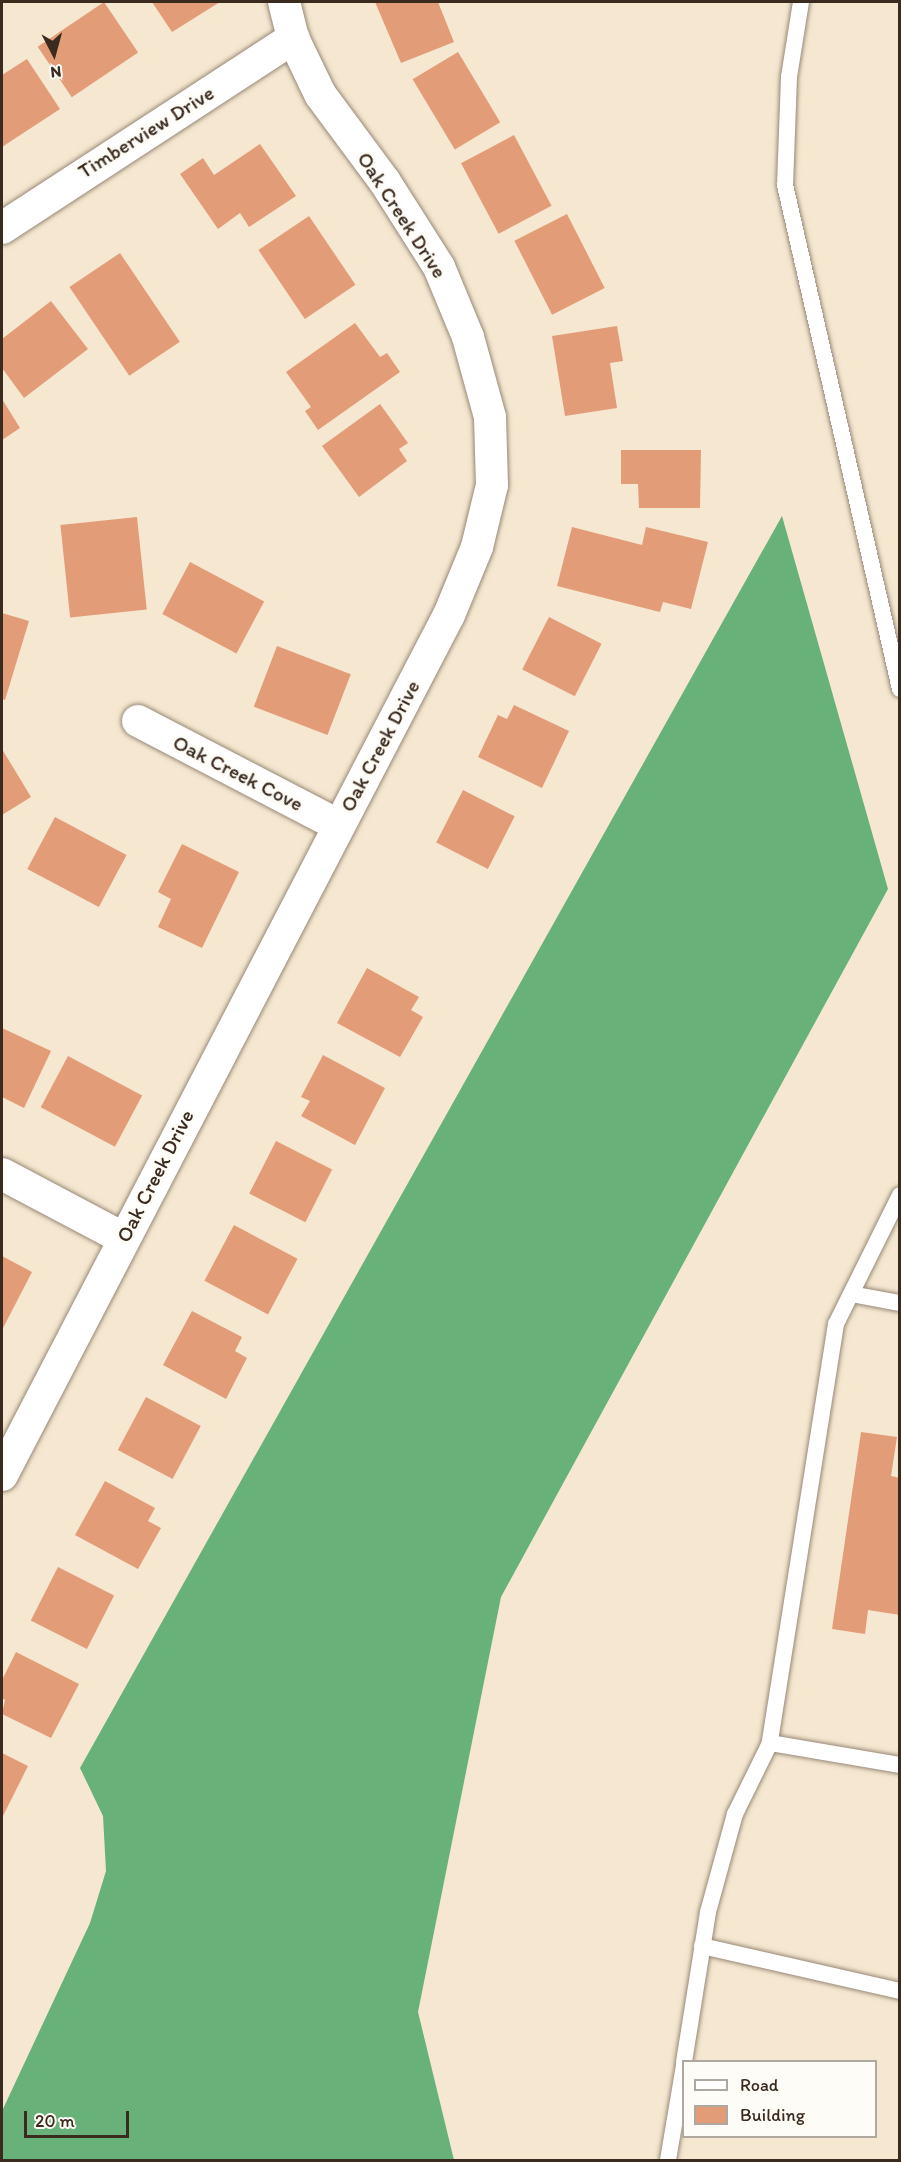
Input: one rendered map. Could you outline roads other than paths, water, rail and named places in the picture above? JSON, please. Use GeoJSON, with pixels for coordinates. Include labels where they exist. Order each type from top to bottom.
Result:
{"type":"FeatureCollection","features":[{"type":"Feature","properties":{"kind":"street","name":"Oak Creek Drive"},"geometry":{"type":"LineString","coordinates":[[2,1475],[123,1238],[449,615],[477,548],[492,485],[490,417],[468,337],[439,267],[385,182],[320,94],[293,38],[284,2]]}},
{"type":"Feature","properties":{"kind":"street","name":"Timberview Drive"},"geometry":{"type":"LineString","coordinates":[[2,228],[293,38]]}},
{"type":"Feature","properties":{"kind":"street","name":"Oak Creek Cove"},"geometry":{"type":"LineString","coordinates":[[138,722],[338,825]]}},
{"type":"Feature","properties":{"kind":"street"},"geometry":{"type":"LineString","coordinates":[[2,1174],[123,1238]]}},
{"type":"Feature","properties":{"kind":"lane"},"geometry":{"type":"LineString","coordinates":[[801,2],[789,77],[785,185],[895,657],[900,689]]}},
{"type":"Feature","properties":{"kind":"lane"},"geometry":{"type":"LineString","coordinates":[[684,2060],[708,1912],[735,1814],[770,1743],[836,1324],[900,1195]]}},
{"type":"Feature","properties":{"kind":"lane"},"geometry":{"type":"LineString","coordinates":[[851,1294],[900,1303]]}},
{"type":"Feature","properties":{"kind":"lane"},"geometry":{"type":"LineString","coordinates":[[770,1743],[900,1766]]}},
{"type":"Feature","properties":{"kind":"lane"},"geometry":{"type":"LineString","coordinates":[[702,1946],[900,1991]]}},
{"type":"Feature","properties":{"kind":"lane"},"geometry":{"type":"LineString","coordinates":[[669,2160],[682,2076]]}}]}
